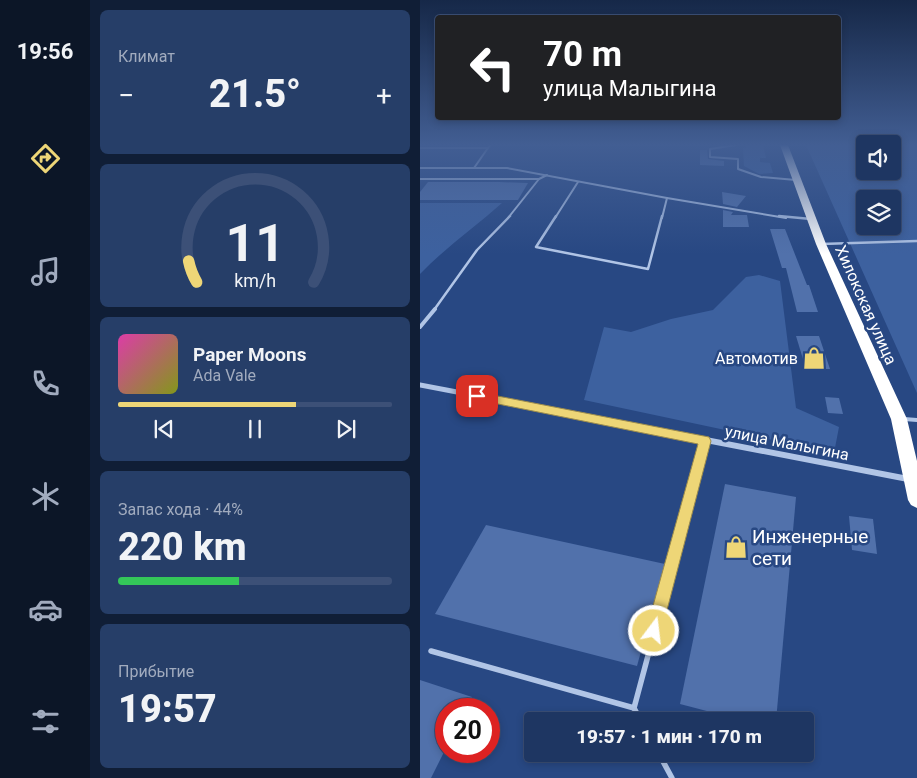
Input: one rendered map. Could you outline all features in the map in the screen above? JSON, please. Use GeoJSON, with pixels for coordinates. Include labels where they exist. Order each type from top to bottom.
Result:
{"type":"FeatureCollection","features":[{"type":"Feature","properties":{"kind":"highway","name":"Хилокская улица"},"geometry":{"type":"LineString","coordinates":[[797,181],[811,219],[899,419],[917,500]]}},
{"type":"Feature","properties":{"kind":"street","name":"улица Малыгина"},"geometry":{"type":"LineString","coordinates":[[420,385],[913,480]]}},
{"type":"Feature","properties":{"kind":"lane"},"geometry":{"type":"LineString","coordinates":[[420,327],[442,300],[477,250],[510,216],[537,181]]}},
{"type":"Feature","properties":{"kind":"lane"},"geometry":{"type":"LineString","coordinates":[[575,181],[789,218],[811,219]]}},
{"type":"Feature","properties":{"kind":"lane"},"geometry":{"type":"LineString","coordinates":[[578,182],[536,246],[648,269],[668,198]]}},
{"type":"Feature","properties":{"kind":"lane"},"geometry":{"type":"LineString","coordinates":[[822,244],[917,240]]}},
{"type":"Feature","properties":{"kind":"lane"},"geometry":{"type":"LineString","coordinates":[[899,419],[917,420]]}},
{"type":"Feature","properties":{"kind":"lane"},"geometry":{"type":"LineString","coordinates":[[634,708],[705,441]]}},
{"type":"Feature","properties":{"kind":"lane"},"geometry":{"type":"LineString","coordinates":[[431,651],[634,708],[636,712]]}},
{"type":"Feature","properties":{"kind":"lane"},"geometry":{"type":"LineString","coordinates":[[663,762],[672,778]]}},
{"type":"Feature","properties":{"kind":"shaded area"},"geometry":{"type":"Polygon","coordinates":[[[822,181],[917,181],[917,393],[822,181]]]}},
{"type":"Feature","properties":{"kind":"shaded area"},"geometry":{"type":"Polygon","coordinates":[[[420,203],[502,203],[420,274],[420,203]]]}},
{"type":"Feature","properties":{"kind":"shaded area"},"geometry":{"type":"Polygon","coordinates":[[[759,275],[780,281],[796,408],[839,427],[834,453],[584,400],[604,327],[631,332],[671,319],[713,310],[746,277],[759,275]]]}},
{"type":"Feature","properties":{"kind":"building"},"geometry":{"type":"Polygon","coordinates":[[[428,182],[528,183],[518,200],[420,200],[420,192],[428,182]]]}},
{"type":"Feature","properties":{"kind":"building"},"geometry":{"type":"Polygon","coordinates":[[[722,192],[746,196],[737,207],[723,204],[722,192]]]}},
{"type":"Feature","properties":{"kind":"building"},"geometry":{"type":"Polygon","coordinates":[[[723,210],[733,212],[731,215],[747,215],[749,227],[723,227],[723,210]]]}},
{"type":"Feature","properties":{"kind":"building"},"geometry":{"type":"Polygon","coordinates":[[[770,229],[785,229],[807,285],[809,285],[818,312],[797,312],[786,268],[782,268],[770,229]]]}},
{"type":"Feature","properties":{"kind":"building"},"geometry":{"type":"Polygon","coordinates":[[[796,336],[819,336],[830,369],[806,369],[796,336]]]}},
{"type":"Feature","properties":{"kind":"building"},"geometry":{"type":"Polygon","coordinates":[[[825,397],[839,398],[843,414],[828,413],[825,397]]]}},
{"type":"Feature","properties":{"kind":"building"},"geometry":{"type":"Polygon","coordinates":[[[725,484],[796,497],[777,712],[711,712],[680,704],[725,484]]]}},
{"type":"Feature","properties":{"kind":"building"},"geometry":{"type":"Polygon","coordinates":[[[849,516],[873,519],[877,554],[852,550],[849,516]]]}},
{"type":"Feature","properties":{"kind":"building"},"geometry":{"type":"Polygon","coordinates":[[[486,525],[665,564],[637,666],[435,614],[486,525]]]}},
{"type":"Feature","properties":{"kind":"building"},"geometry":{"type":"Polygon","coordinates":[[[420,680],[472,697],[435,698],[435,763],[438,763],[431,778],[420,778],[420,680]]]}},
{"type":"Feature","properties":{"kind":"place","name":"Автомотив"},"geometry":{"type":"Point","coordinates":[814,358]}},
{"type":"Feature","properties":{"kind":"place","name":"Инженерные сети"},"geometry":{"type":"Point","coordinates":[736,547]}},
{"type":"Feature","properties":{"kind":"route"},"geometry":{"type":"LineString","coordinates":[[477,396],[705,441],[654,631]]}}]}
